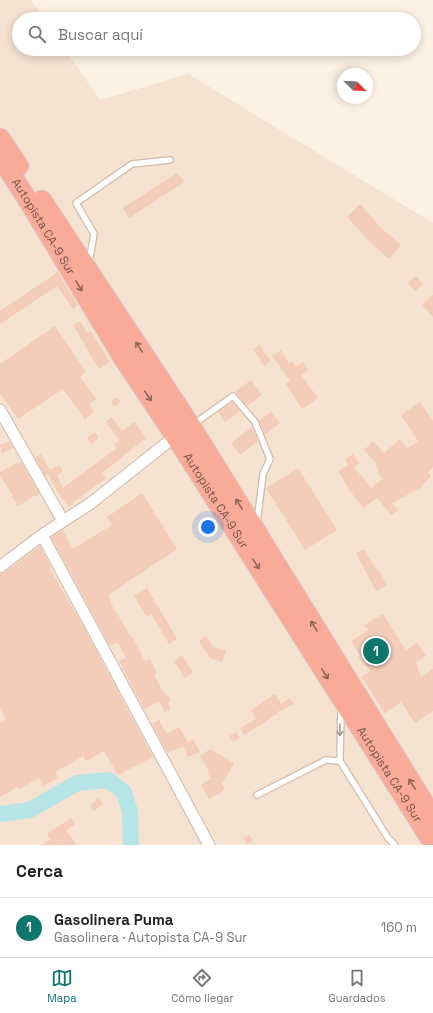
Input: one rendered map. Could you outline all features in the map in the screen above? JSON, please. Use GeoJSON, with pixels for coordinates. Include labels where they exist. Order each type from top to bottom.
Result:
{"type":"FeatureCollection","features":[{"type":"Feature","properties":{"kind":"highway","name":"Autopista CA-9 Sur"},"geometry":{"type":"LineString","coordinates":[[0,138],[191,426],[433,817]]}},
{"type":"Feature","properties":{"kind":"highway","name":"Autopista CA-9 Sur"},"geometry":{"type":"LineString","coordinates":[[0,157],[29,202],[123,358],[175,436],[433,843]]}},
{"type":"Feature","properties":{"kind":"street"},"geometry":{"type":"LineString","coordinates":[[0,410],[63,521]]}},
{"type":"Feature","properties":{"kind":"street"},"geometry":{"type":"LineString","coordinates":[[0,567],[42,535],[91,503],[175,436],[191,426]]}},
{"type":"Feature","properties":{"kind":"street"},"geometry":{"type":"LineString","coordinates":[[42,535],[210,845]]}},
{"type":"Feature","properties":{"kind":"lane"},"geometry":{"type":"LineString","coordinates":[[87,268],[94,234],[76,203],[132,164],[170,160]]}},
{"type":"Feature","properties":{"kind":"lane"},"geometry":{"type":"LineString","coordinates":[[191,426],[233,396],[255,422],[270,459],[263,474],[256,532]]}},
{"type":"Feature","properties":{"kind":"lane"},"geometry":{"type":"LineString","coordinates":[[341,699],[340,761],[388,838],[396,845]]}},
{"type":"Feature","properties":{"kind":"lane"},"geometry":{"type":"LineString","coordinates":[[257,795],[326,760],[340,761]]}},
{"type":"Feature","properties":{"kind":"shaded area"},"geometry":{"type":"Polygon","coordinates":[[[0,0],[31,0],[39,12],[12,12],[12,56],[70,56],[100,100],[188,74],[433,223],[433,845],[0,845],[0,0]]]}},
{"type":"Feature","properties":{"kind":"building"},"geometry":{"type":"Polygon","coordinates":[[[177,173],[184,182],[129,218],[123,208],[177,173]]]}},
{"type":"Feature","properties":{"kind":"building"},"geometry":{"type":"Polygon","coordinates":[[[360,204],[382,229],[401,245],[389,259],[368,240],[347,217],[360,204]]]}},
{"type":"Feature","properties":{"kind":"building"},"geometry":{"type":"Polygon","coordinates":[[[58,272],[78,305],[73,309],[57,286],[0,324],[0,311],[58,272]]]}},
{"type":"Feature","properties":{"kind":"building"},"geometry":{"type":"Polygon","coordinates":[[[416,276],[423,284],[415,291],[408,283],[416,276]]]}},
{"type":"Feature","properties":{"kind":"building"},"geometry":{"type":"Polygon","coordinates":[[[433,295],[433,317],[422,305],[433,295]]]}},
{"type":"Feature","properties":{"kind":"building"},"geometry":{"type":"Polygon","coordinates":[[[80,321],[87,333],[91,331],[110,362],[99,369],[73,325],[80,321]]]}},
{"type":"Feature","properties":{"kind":"building"},"geometry":{"type":"Polygon","coordinates":[[[55,326],[86,372],[80,377],[96,399],[89,404],[94,412],[85,419],[63,389],[18,419],[0,393],[0,364],[55,326]]]}},
{"type":"Feature","properties":{"kind":"building"},"geometry":{"type":"Polygon","coordinates":[[[259,345],[271,361],[264,366],[253,349],[259,345]]]}},
{"type":"Feature","properties":{"kind":"building"},"geometry":{"type":"Polygon","coordinates":[[[281,350],[289,364],[292,361],[296,367],[303,362],[308,370],[301,375],[318,398],[302,409],[286,384],[290,381],[272,356],[281,350]]]}},
{"type":"Feature","properties":{"kind":"building"},"geometry":{"type":"Polygon","coordinates":[[[251,380],[262,395],[247,406],[235,392],[251,380]]]}},
{"type":"Feature","properties":{"kind":"building"},"geometry":{"type":"Polygon","coordinates":[[[117,397],[121,402],[114,407],[111,401],[117,397]]]}},
{"type":"Feature","properties":{"kind":"building"},"geometry":{"type":"Polygon","coordinates":[[[232,402],[240,411],[225,422],[218,412],[232,402]]]}},
{"type":"Feature","properties":{"kind":"building"},"geometry":{"type":"Polygon","coordinates":[[[420,402],[433,421],[433,467],[428,472],[431,477],[421,485],[422,487],[392,503],[398,510],[391,515],[377,498],[363,508],[347,487],[338,471],[348,465],[345,459],[353,454],[359,464],[354,467],[371,488],[382,479],[377,472],[379,470],[375,465],[377,464],[364,450],[373,441],[384,453],[400,439],[407,449],[418,441],[401,415],[420,402]]]}},
{"type":"Feature","properties":{"kind":"building"},"geometry":{"type":"Polygon","coordinates":[[[271,412],[280,423],[265,435],[259,421],[271,412]]]}},
{"type":"Feature","properties":{"kind":"building"},"geometry":{"type":"Polygon","coordinates":[[[112,417],[122,431],[135,422],[146,438],[102,473],[106,478],[68,507],[48,474],[45,476],[35,458],[41,454],[50,470],[59,465],[63,471],[57,475],[63,488],[117,448],[114,444],[119,441],[106,421],[112,417]]]}},
{"type":"Feature","properties":{"kind":"building"},"geometry":{"type":"Polygon","coordinates":[[[252,427],[258,441],[240,455],[231,443],[252,427]]]}},
{"type":"Feature","properties":{"kind":"building"},"geometry":{"type":"Polygon","coordinates":[[[95,432],[99,438],[91,444],[87,438],[95,432]]]}},
{"type":"Feature","properties":{"kind":"building"},"geometry":{"type":"Polygon","coordinates":[[[10,441],[13,448],[2,453],[0,445],[10,441]]]}},
{"type":"Feature","properties":{"kind":"building"},"geometry":{"type":"Polygon","coordinates":[[[21,461],[40,494],[27,499],[28,500],[18,506],[0,475],[0,472],[21,461]]]}},
{"type":"Feature","properties":{"kind":"building"},"geometry":{"type":"Polygon","coordinates":[[[298,468],[337,530],[305,550],[266,488],[298,468]]]}},
{"type":"Feature","properties":{"kind":"building"},"geometry":{"type":"Polygon","coordinates":[[[142,493],[177,549],[108,595],[110,602],[131,637],[132,636],[145,661],[150,659],[157,673],[154,675],[162,690],[171,699],[168,703],[171,709],[165,712],[159,701],[144,709],[119,661],[126,658],[118,642],[110,646],[51,537],[63,530],[73,549],[112,525],[107,517],[142,493]]]}},
{"type":"Feature","properties":{"kind":"building"},"geometry":{"type":"Polygon","coordinates":[[[40,546],[51,567],[49,568],[81,622],[153,757],[118,775],[104,751],[86,761],[83,756],[55,772],[58,778],[43,786],[39,778],[0,797],[0,722],[6,719],[0,708],[0,574],[4,573],[40,546]]]}},
{"type":"Feature","properties":{"kind":"building"},"geometry":{"type":"Polygon","coordinates":[[[364,549],[387,585],[376,591],[356,553],[364,549]]]}},
{"type":"Feature","properties":{"kind":"building"},"geometry":{"type":"Polygon","coordinates":[[[147,588],[177,639],[169,644],[151,614],[147,617],[134,596],[147,588]]]}},
{"type":"Feature","properties":{"kind":"building"},"geometry":{"type":"Polygon","coordinates":[[[383,614],[406,651],[417,643],[426,656],[416,662],[421,677],[433,669],[433,711],[415,723],[401,702],[385,713],[361,677],[370,671],[351,641],[368,630],[364,625],[383,614]]]}},
{"type":"Feature","properties":{"kind":"building"},"geometry":{"type":"Polygon","coordinates":[[[206,636],[213,647],[226,651],[222,662],[210,658],[199,641],[206,636]]]}},
{"type":"Feature","properties":{"kind":"building"},"geometry":{"type":"Polygon","coordinates":[[[182,655],[193,672],[185,678],[174,661],[182,655]]]}},
{"type":"Feature","properties":{"kind":"building"},"geometry":{"type":"Polygon","coordinates":[[[275,694],[281,704],[290,698],[294,704],[277,712],[278,714],[270,717],[271,718],[244,735],[240,728],[256,719],[251,710],[275,694]]]}},
{"type":"Feature","properties":{"kind":"building"},"geometry":{"type":"Polygon","coordinates":[[[159,720],[167,734],[179,727],[188,742],[193,739],[200,752],[188,757],[183,746],[168,753],[152,724],[159,720]]]}},
{"type":"Feature","properties":{"kind":"building"},"geometry":{"type":"Polygon","coordinates":[[[236,732],[240,738],[233,742],[229,736],[236,732]]]}},
{"type":"Feature","properties":{"kind":"building"},"geometry":{"type":"Polygon","coordinates":[[[210,749],[234,763],[222,784],[225,790],[209,799],[201,785],[211,779],[208,773],[209,772],[200,756],[210,749]]]}},
{"type":"Feature","properties":{"kind":"building"},"geometry":{"type":"Polygon","coordinates":[[[99,798],[103,804],[94,811],[90,805],[99,798]]]}},
{"type":"Feature","properties":{"kind":"building"},"geometry":{"type":"Polygon","coordinates":[[[71,818],[75,824],[66,830],[77,845],[42,845],[51,839],[47,834],[71,818]]]}},
{"type":"Feature","properties":{"kind":"building"},"geometry":{"type":"Polygon","coordinates":[[[249,835],[253,841],[247,844],[243,838],[249,835]]]}},
{"type":"Feature","properties":{"kind":"waterway"},"geometry":{"type":"LineString","coordinates":[[0,814],[30,810],[77,783],[108,780],[124,792],[130,812],[131,845]]}},
{"type":"Feature","properties":{"kind":"place","name":"Gasolinera Puma"},"geometry":{"type":"Point","coordinates":[376,651]}}]}
